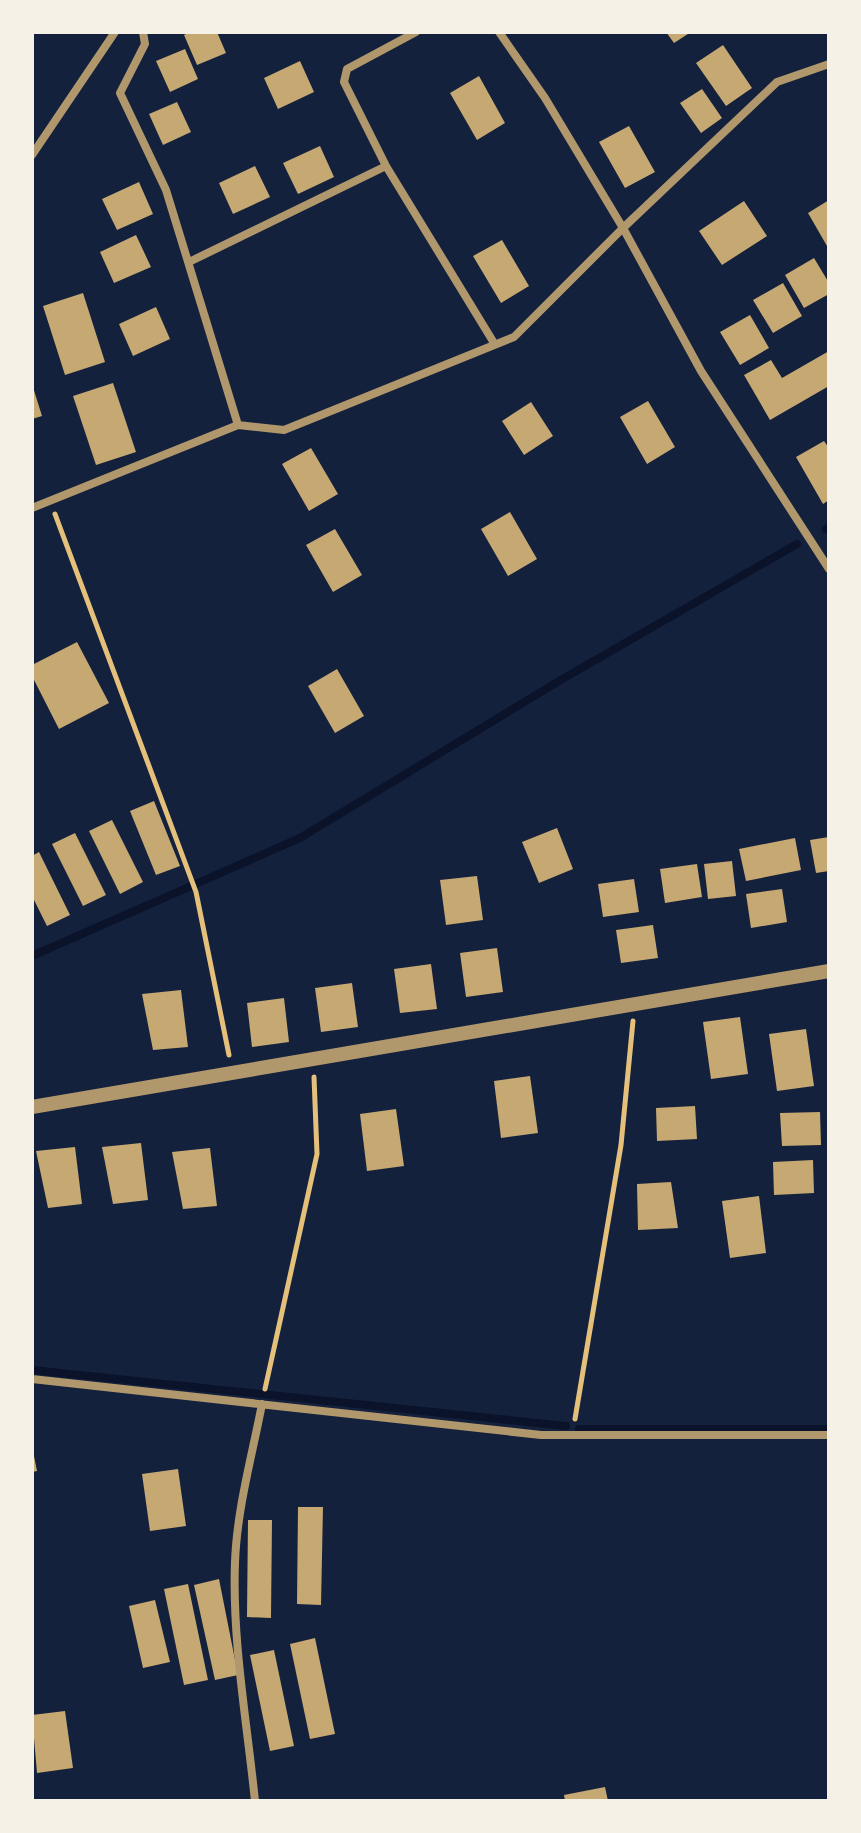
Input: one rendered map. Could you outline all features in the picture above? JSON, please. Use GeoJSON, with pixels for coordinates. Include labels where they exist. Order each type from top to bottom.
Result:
{"type":"FeatureCollection","features":[{"type":"Feature","properties":{"kind":"street"},"geometry":{"type":"LineString","coordinates":[[32,155],[115,32]]}},
{"type":"Feature","properties":{"kind":"street"},"geometry":{"type":"LineString","coordinates":[[143,32],[145,44],[120,93],[166,190],[238,425]]}},
{"type":"Feature","properties":{"kind":"street"},"geometry":{"type":"LineString","coordinates":[[416,32],[347,69],[344,82],[386,166],[494,343]]}},
{"type":"Feature","properties":{"kind":"street"},"geometry":{"type":"LineString","coordinates":[[499,32],[545,98],[623,228],[701,371],[829,569]]}},
{"type":"Feature","properties":{"kind":"street"},"geometry":{"type":"LineString","coordinates":[[32,508],[238,425],[284,430],[514,337],[777,82],[829,64]]}},
{"type":"Feature","properties":{"kind":"street"},"geometry":{"type":"LineString","coordinates":[[189,262],[386,166]]}},
{"type":"Feature","properties":{"kind":"street"},"geometry":{"type":"LineString","coordinates":[[32,1107],[829,971]]}},
{"type":"Feature","properties":{"kind":"street"},"geometry":{"type":"LineString","coordinates":[[32,1379],[572,1436],[829,1435]]}},
{"type":"Feature","properties":{"kind":"street"},"geometry":{"type":"LineString","coordinates":[[255,1801],[238,1637],[235,1562],[240,1515],[262,1404]]}},
{"type":"Feature","properties":{"kind":"path"},"geometry":{"type":"LineString","coordinates":[[50,501],[196,892],[232,1074]]}},
{"type":"Feature","properties":{"kind":"path"},"geometry":{"type":"LineString","coordinates":[[572,1436],[619,1160],[635,1006]]}},
{"type":"Feature","properties":{"kind":"path"},"geometry":{"type":"LineString","coordinates":[[265,1390],[317,1154],[312,1060]]}},
{"type":"Feature","properties":{"kind":"building"},"geometry":{"type":"Polygon","coordinates":[[[190,32],[217,32],[226,53],[197,65],[184,35],[190,32]]]}},
{"type":"Feature","properties":{"kind":"building"},"geometry":{"type":"Polygon","coordinates":[[[666,32],[691,32],[674,43],[666,32]]]}},
{"type":"Feature","properties":{"kind":"building"},"geometry":{"type":"Polygon","coordinates":[[[723,45],[752,88],[726,106],[696,63],[723,45]]]}},
{"type":"Feature","properties":{"kind":"building"},"geometry":{"type":"Polygon","coordinates":[[[185,49],[198,79],[170,92],[156,61],[185,49]]]}},
{"type":"Feature","properties":{"kind":"building"},"geometry":{"type":"Polygon","coordinates":[[[300,61],[314,92],[278,109],[264,78],[300,61]]]}},
{"type":"Feature","properties":{"kind":"building"},"geometry":{"type":"Polygon","coordinates":[[[479,76],[505,123],[477,140],[450,93],[479,76]]]}},
{"type":"Feature","properties":{"kind":"building"},"geometry":{"type":"Polygon","coordinates":[[[702,89],[722,118],[701,133],[680,103],[702,89]]]}},
{"type":"Feature","properties":{"kind":"building"},"geometry":{"type":"Polygon","coordinates":[[[177,102],[191,132],[163,145],[149,114],[177,102]]]}},
{"type":"Feature","properties":{"kind":"building"},"geometry":{"type":"Polygon","coordinates":[[[629,126],[655,172],[625,188],[599,142],[629,126]]]}},
{"type":"Feature","properties":{"kind":"building"},"geometry":{"type":"Polygon","coordinates":[[[320,146],[334,177],[298,194],[283,163],[320,146]]]}},
{"type":"Feature","properties":{"kind":"building"},"geometry":{"type":"Polygon","coordinates":[[[255,166],[270,197],[233,214],[219,183],[255,166]]]}},
{"type":"Feature","properties":{"kind":"building"},"geometry":{"type":"Polygon","coordinates":[[[139,182],[153,214],[117,230],[102,199],[139,182]]]}},
{"type":"Feature","properties":{"kind":"building"},"geometry":{"type":"Polygon","coordinates":[[[829,200],[829,245],[827,246],[808,213],[829,200]]]}},
{"type":"Feature","properties":{"kind":"building"},"geometry":{"type":"Polygon","coordinates":[[[744,201],[767,236],[722,265],[699,231],[744,201]]]}},
{"type":"Feature","properties":{"kind":"building"},"geometry":{"type":"Polygon","coordinates":[[[136,235],[151,267],[114,283],[100,252],[136,235]]]}},
{"type":"Feature","properties":{"kind":"building"},"geometry":{"type":"Polygon","coordinates":[[[502,240],[529,286],[501,303],[473,256],[502,240]]]}},
{"type":"Feature","properties":{"kind":"building"},"geometry":{"type":"Polygon","coordinates":[[[814,258],[829,283],[829,294],[804,308],[785,275],[814,258]]]}},
{"type":"Feature","properties":{"kind":"building"},"geometry":{"type":"Polygon","coordinates":[[[783,283],[802,316],[773,333],[753,300],[783,283]]]}},
{"type":"Feature","properties":{"kind":"building"},"geometry":{"type":"Polygon","coordinates":[[[83,293],[105,362],[65,375],[43,306],[83,293]]]}},
{"type":"Feature","properties":{"kind":"building"},"geometry":{"type":"Polygon","coordinates":[[[156,307],[170,339],[133,356],[119,324],[156,307]]]}},
{"type":"Feature","properties":{"kind":"building"},"geometry":{"type":"Polygon","coordinates":[[[750,315],[769,348],[740,365],[720,332],[750,315]]]}},
{"type":"Feature","properties":{"kind":"building"},"geometry":{"type":"Polygon","coordinates":[[[829,351],[829,386],[770,420],[744,375],[771,360],[782,378],[829,351]]]}},
{"type":"Feature","properties":{"kind":"building"},"geometry":{"type":"Polygon","coordinates":[[[113,383],[136,452],[96,465],[73,396],[113,383]]]}},
{"type":"Feature","properties":{"kind":"building"},"geometry":{"type":"Polygon","coordinates":[[[32,384],[42,416],[32,419],[32,384]]]}},
{"type":"Feature","properties":{"kind":"building"},"geometry":{"type":"Polygon","coordinates":[[[648,401],[675,447],[647,464],[620,417],[648,401]]]}},
{"type":"Feature","properties":{"kind":"building"},"geometry":{"type":"Polygon","coordinates":[[[531,402],[553,436],[524,455],[502,421],[531,402]]]}},
{"type":"Feature","properties":{"kind":"building"},"geometry":{"type":"Polygon","coordinates":[[[824,441],[829,448],[829,500],[823,504],[796,457],[824,441]]]}},
{"type":"Feature","properties":{"kind":"building"},"geometry":{"type":"Polygon","coordinates":[[[311,448],[338,494],[309,511],[282,464],[311,448]]]}},
{"type":"Feature","properties":{"kind":"building"},"geometry":{"type":"Polygon","coordinates":[[[510,512],[537,559],[508,576],[481,529],[510,512]]]}},
{"type":"Feature","properties":{"kind":"building"},"geometry":{"type":"Polygon","coordinates":[[[335,529],[362,575],[333,592],[306,545],[335,529]]]}},
{"type":"Feature","properties":{"kind":"building"},"geometry":{"type":"Polygon","coordinates":[[[77,642],[109,703],[59,729],[32,676],[32,665],[77,642]]]}},
{"type":"Feature","properties":{"kind":"building"},"geometry":{"type":"Polygon","coordinates":[[[337,669],[364,716],[335,733],[308,686],[337,669]]]}},
{"type":"Feature","properties":{"kind":"building"},"geometry":{"type":"Polygon","coordinates":[[[154,801],[180,866],[156,875],[130,811],[154,801]]]}},
{"type":"Feature","properties":{"kind":"building"},"geometry":{"type":"Polygon","coordinates":[[[112,820],[143,882],[120,894],[89,831],[112,820]]]}},
{"type":"Feature","properties":{"kind":"building"},"geometry":{"type":"Polygon","coordinates":[[[557,828],[573,869],[539,883],[522,842],[557,828]]]}},
{"type":"Feature","properties":{"kind":"building"},"geometry":{"type":"Polygon","coordinates":[[[75,833],[106,895],[83,906],[52,844],[75,833]]]}},
{"type":"Feature","properties":{"kind":"building"},"geometry":{"type":"Polygon","coordinates":[[[829,837],[829,871],[816,873],[810,840],[829,837]]]}},
{"type":"Feature","properties":{"kind":"building"},"geometry":{"type":"Polygon","coordinates":[[[795,838],[801,870],[746,881],[739,849],[795,838]]]}},
{"type":"Feature","properties":{"kind":"building"},"geometry":{"type":"Polygon","coordinates":[[[39,852],[70,915],[47,926],[32,896],[32,856],[39,852]]]}},
{"type":"Feature","properties":{"kind":"building"},"geometry":{"type":"Polygon","coordinates":[[[732,861],[736,896],[708,899],[704,864],[732,861]]]}},
{"type":"Feature","properties":{"kind":"building"},"geometry":{"type":"Polygon","coordinates":[[[697,864],[702,897],[665,903],[660,869],[697,864]]]}},
{"type":"Feature","properties":{"kind":"building"},"geometry":{"type":"Polygon","coordinates":[[[477,876],[483,920],[446,925],[440,880],[477,876]]]}},
{"type":"Feature","properties":{"kind":"building"},"geometry":{"type":"Polygon","coordinates":[[[634,879],[639,912],[603,917],[598,884],[634,879]]]}},
{"type":"Feature","properties":{"kind":"building"},"geometry":{"type":"Polygon","coordinates":[[[782,889],[787,922],[751,928],[746,894],[782,889]]]}},
{"type":"Feature","properties":{"kind":"building"},"geometry":{"type":"Polygon","coordinates":[[[653,925],[658,958],[621,963],[616,930],[653,925]]]}},
{"type":"Feature","properties":{"kind":"building"},"geometry":{"type":"Polygon","coordinates":[[[497,948],[503,992],[466,997],[460,953],[497,948]]]}},
{"type":"Feature","properties":{"kind":"building"},"geometry":{"type":"Polygon","coordinates":[[[431,964],[437,1009],[400,1013],[394,969],[431,964]]]}},
{"type":"Feature","properties":{"kind":"building"},"geometry":{"type":"Polygon","coordinates":[[[352,983],[358,1027],[321,1032],[315,988],[352,983]]]}},
{"type":"Feature","properties":{"kind":"building"},"geometry":{"type":"Polygon","coordinates":[[[181,990],[188,1047],[153,1050],[142,994],[181,990]]]}},
{"type":"Feature","properties":{"kind":"building"},"geometry":{"type":"Polygon","coordinates":[[[284,998],[289,1042],[252,1047],[247,1003],[284,998]]]}},
{"type":"Feature","properties":{"kind":"building"},"geometry":{"type":"Polygon","coordinates":[[[740,1017],[748,1074],[711,1079],[703,1022],[740,1017]]]}},
{"type":"Feature","properties":{"kind":"building"},"geometry":{"type":"Polygon","coordinates":[[[806,1029],[814,1086],[777,1091],[769,1034],[806,1029]]]}},
{"type":"Feature","properties":{"kind":"building"},"geometry":{"type":"Polygon","coordinates":[[[530,1076],[538,1133],[501,1138],[494,1081],[530,1076]]]}},
{"type":"Feature","properties":{"kind":"building"},"geometry":{"type":"Polygon","coordinates":[[[695,1106],[697,1139],[657,1141],[656,1108],[695,1106]]]}},
{"type":"Feature","properties":{"kind":"building"},"geometry":{"type":"Polygon","coordinates":[[[396,1109],[404,1166],[367,1171],[360,1114],[396,1109]]]}},
{"type":"Feature","properties":{"kind":"building"},"geometry":{"type":"Polygon","coordinates":[[[820,1112],[821,1145],[782,1146],[780,1113],[820,1112]]]}},
{"type":"Feature","properties":{"kind":"building"},"geometry":{"type":"Polygon","coordinates":[[[141,1143],[148,1200],[113,1204],[102,1147],[141,1143]]]}},
{"type":"Feature","properties":{"kind":"building"},"geometry":{"type":"Polygon","coordinates":[[[75,1147],[82,1204],[48,1208],[36,1151],[75,1147]]]}},
{"type":"Feature","properties":{"kind":"building"},"geometry":{"type":"Polygon","coordinates":[[[210,1148],[217,1206],[183,1209],[172,1152],[210,1148]]]}},
{"type":"Feature","properties":{"kind":"building"},"geometry":{"type":"Polygon","coordinates":[[[813,1160],[814,1193],[774,1195],[773,1162],[813,1160]]]}},
{"type":"Feature","properties":{"kind":"building"},"geometry":{"type":"Polygon","coordinates":[[[671,1182],[678,1228],[638,1230],[637,1184],[671,1182]]]}},
{"type":"Feature","properties":{"kind":"building"},"geometry":{"type":"Polygon","coordinates":[[[759,1196],[766,1253],[730,1258],[722,1201],[759,1196]]]}},
{"type":"Feature","properties":{"kind":"building"},"geometry":{"type":"Polygon","coordinates":[[[32,1446],[37,1471],[32,1472],[32,1446]]]}},
{"type":"Feature","properties":{"kind":"building"},"geometry":{"type":"Polygon","coordinates":[[[178,1469],[186,1526],[150,1531],[142,1474],[178,1469]]]}},
{"type":"Feature","properties":{"kind":"building"},"geometry":{"type":"Polygon","coordinates":[[[298,1507],[323,1507],[321,1605],[297,1604],[298,1507]]]}},
{"type":"Feature","properties":{"kind":"building"},"geometry":{"type":"Polygon","coordinates":[[[248,1520],[272,1520],[271,1618],[247,1617],[248,1520]]]}},
{"type":"Feature","properties":{"kind":"building"},"geometry":{"type":"Polygon","coordinates":[[[219,1579],[238,1675],[215,1680],[194,1585],[219,1579]]]}},
{"type":"Feature","properties":{"kind":"building"},"geometry":{"type":"Polygon","coordinates":[[[188,1584],[208,1680],[184,1685],[164,1589],[188,1584]]]}},
{"type":"Feature","properties":{"kind":"building"},"geometry":{"type":"Polygon","coordinates":[[[155,1600],[170,1662],[143,1668],[129,1606],[155,1600]]]}},
{"type":"Feature","properties":{"kind":"building"},"geometry":{"type":"Polygon","coordinates":[[[315,1638],[335,1734],[310,1739],[290,1644],[315,1638]]]}},
{"type":"Feature","properties":{"kind":"building"},"geometry":{"type":"Polygon","coordinates":[[[274,1650],[294,1746],[270,1751],[250,1655],[274,1650]]]}},
{"type":"Feature","properties":{"kind":"building"},"geometry":{"type":"Polygon","coordinates":[[[65,1711],[73,1768],[37,1773],[32,1715],[65,1711]]]}},
{"type":"Feature","properties":{"kind":"building"},"geometry":{"type":"Polygon","coordinates":[[[605,1787],[608,1801],[565,1801],[564,1795],[605,1787]]]}},
{"type":"Feature","properties":{"kind":"waterway"},"geometry":{"type":"LineString","coordinates":[[32,956],[300,838],[559,681],[797,544]]}},
{"type":"Feature","properties":{"kind":"waterway"},"geometry":{"type":"LineString","coordinates":[[32,1370],[566,1426]]}},
{"type":"Feature","properties":{"kind":"waterway"},"geometry":{"type":"LineString","coordinates":[[579,1429],[829,1429]]}}]}
